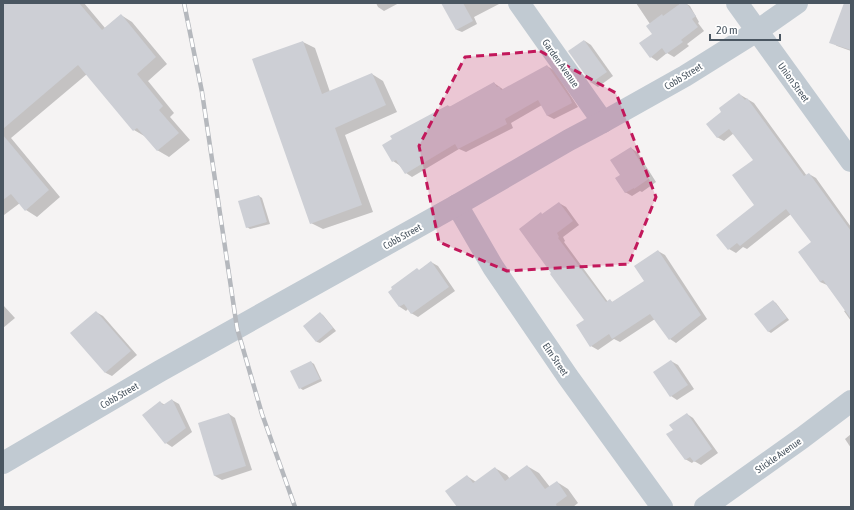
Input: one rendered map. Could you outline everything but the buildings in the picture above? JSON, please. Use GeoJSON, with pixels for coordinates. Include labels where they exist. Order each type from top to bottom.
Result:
{"type":"FeatureCollection","features":[{"type":"Feature","properties":{"kind":"street","name":"Garden Avenue"},"geometry":{"type":"LineString","coordinates":[[520,3],[604,122]]}},
{"type":"Feature","properties":{"kind":"street","name":"Union Street"},"geometry":{"type":"LineString","coordinates":[[737,3],[851,161]]}},
{"type":"Feature","properties":{"kind":"street","name":"Cobb Street"},"geometry":{"type":"LineString","coordinates":[[3,463],[167,367],[685,76],[757,31],[797,3]]}},
{"type":"Feature","properties":{"kind":"street","name":"Elm Street"},"geometry":{"type":"LineString","coordinates":[[457,205],[493,266],[555,358],[662,507]]}},
{"type":"Feature","properties":{"kind":"street","name":"Stickle Avenue"},"geometry":{"type":"LineString","coordinates":[[705,507],[851,401]]}},
{"type":"Feature","properties":{"kind":"highlighted area"},"geometry":{"type":"Polygon","coordinates":[[[540,51],[616,93],[656,197],[629,264],[507,271],[439,242],[419,146],[465,57],[540,51]]]}},
{"type":"Feature","properties":{"kind":"railway"},"geometry":{"type":"LineString","coordinates":[[184,3],[202,92],[237,328],[262,414],[295,507]]}}]}
